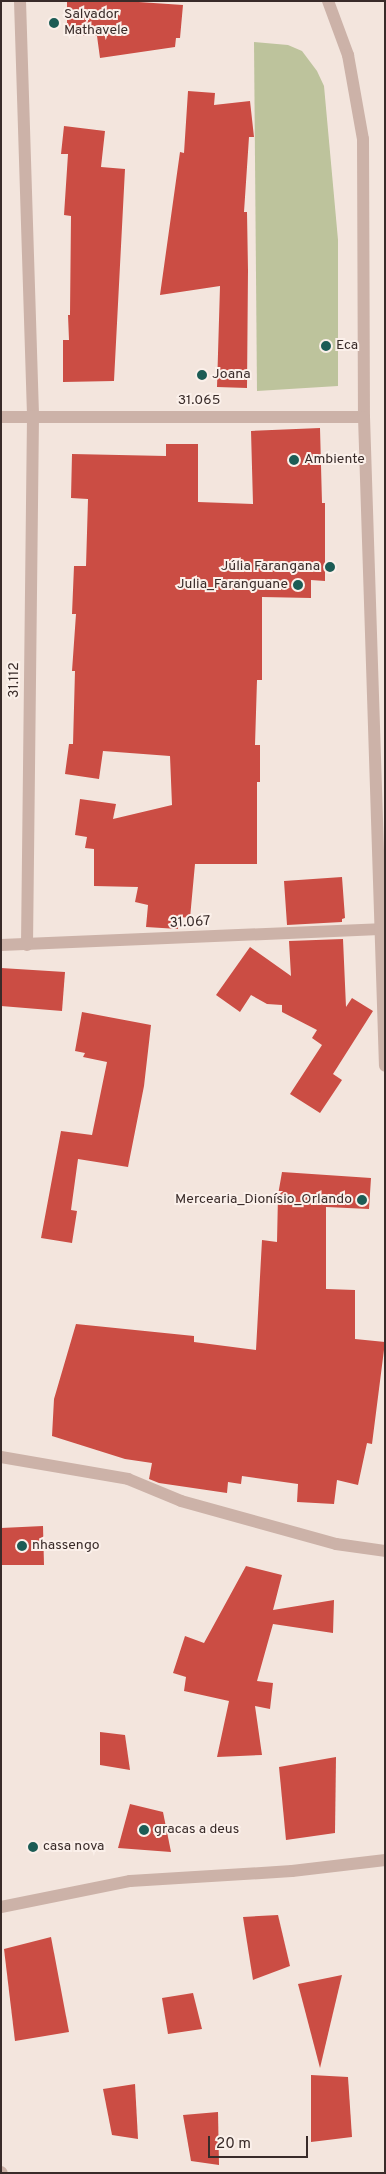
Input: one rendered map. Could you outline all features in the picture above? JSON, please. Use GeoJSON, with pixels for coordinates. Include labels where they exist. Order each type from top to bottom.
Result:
{"type":"FeatureCollection","features":[{"type":"Feature","properties":{"kind":"street","name":"31.112"},"geometry":{"type":"LineString","coordinates":[[20,1],[33,416],[27,945]]}},
{"type":"Feature","properties":{"kind":"street"},"geometry":{"type":"LineString","coordinates":[[328,1],[348,55],[362,139],[364,417],[382,878],[380,929],[385,1066]]}},
{"type":"Feature","properties":{"kind":"street","name":"31.065"},"geometry":{"type":"LineString","coordinates":[[1,416],[364,417]]}},
{"type":"Feature","properties":{"kind":"street","name":"31.067"},"geometry":{"type":"LineString","coordinates":[[1,945],[380,929]]}},
{"type":"Feature","properties":{"kind":"street"},"geometry":{"type":"LineString","coordinates":[[1,1457],[128,1479],[181,1500],[336,1544],[385,1551]]}},
{"type":"Feature","properties":{"kind":"street"},"geometry":{"type":"LineString","coordinates":[[1,1908],[130,1882],[292,1871],[385,1860]]}},
{"type":"Feature","properties":{"kind":"green space"},"geometry":{"type":"Polygon","coordinates":[[[254,42],[288,45],[302,51],[317,71],[324,86],[338,240],[338,386],[257,391],[254,42]]]}},
{"type":"Feature","properties":{"kind":"building"},"geometry":{"type":"Polygon","coordinates":[[[67,1],[124,1],[183,5],[180,38],[176,38],[175,47],[100,58],[97,36],[67,36],[67,1]]]}},
{"type":"Feature","properties":{"kind":"building"},"geometry":{"type":"Polygon","coordinates":[[[188,91],[215,93],[214,105],[250,101],[254,137],[249,137],[244,212],[247,212],[248,270],[247,388],[217,387],[220,286],[160,295],[180,152],[184,153],[188,91]]]}},
{"type":"Feature","properties":{"kind":"building"},"geometry":{"type":"Polygon","coordinates":[[[64,126],[105,131],[101,167],[125,169],[114,381],[63,382],[63,340],[69,340],[71,216],[64,215],[68,154],[61,154],[64,126]]]}},
{"type":"Feature","properties":{"kind":"building"},"geometry":{"type":"Polygon","coordinates":[[[320,428],[322,503],[325,503],[325,581],[311,580],[311,598],[262,597],[262,680],[257,680],[255,745],[260,745],[260,782],[257,782],[257,864],[195,864],[190,918],[180,917],[178,929],[146,927],[148,905],[135,902],[138,887],[94,886],[94,849],[85,848],[87,837],[75,835],[80,799],[116,804],[113,819],[172,805],[170,756],[103,751],[99,779],[65,774],[69,744],[73,744],[75,671],[72,671],[76,614],[72,614],[74,566],[86,566],[88,499],[71,498],[72,454],[166,456],[166,444],[198,444],[198,502],[253,504],[251,431],[320,428]]]}},
{"type":"Feature","properties":{"kind":"building"},"geometry":{"type":"Polygon","coordinates":[[[342,877],[345,918],[342,919],[342,922],[287,925],[284,881],[342,877]]]}},
{"type":"Feature","properties":{"kind":"building"},"geometry":{"type":"Polygon","coordinates":[[[343,939],[346,1007],[352,998],[373,1011],[333,1074],[342,1080],[320,1113],[290,1094],[322,1045],[312,1038],[317,1030],[282,1012],[282,1005],[267,1004],[251,995],[240,1012],[216,995],[250,947],[291,976],[289,941],[343,939]]]}},
{"type":"Feature","properties":{"kind":"building"},"geometry":{"type":"Polygon","coordinates":[[[1,968],[65,972],[62,1011],[1,1006],[1,968]]]}},
{"type":"Feature","properties":{"kind":"building"},"geometry":{"type":"Polygon","coordinates":[[[82,1012],[151,1025],[144,1086],[128,1167],[78,1159],[71,1210],[77,1211],[72,1243],[41,1238],[61,1131],[92,1135],[107,1062],[83,1057],[85,1053],[75,1051],[82,1012]]]}},
{"type":"Feature","properties":{"kind":"building"},"geometry":{"type":"Polygon","coordinates":[[[282,1172],[371,1178],[369,1209],[326,1207],[326,1289],[355,1290],[355,1339],[385,1342],[372,1444],[367,1443],[358,1485],[337,1480],[334,1504],[297,1502],[298,1484],[242,1476],[241,1484],[228,1482],[227,1493],[159,1483],[149,1479],[152,1463],[125,1459],[52,1436],[54,1399],[76,1324],[194,1336],[194,1342],[256,1350],[262,1240],[277,1242],[278,1195],[282,1172]]]}},
{"type":"Feature","properties":{"kind":"building","name":"nhassengo"},"geometry":{"type":"Polygon","coordinates":[[[43,1526],[44,1565],[1,1565],[1,1528],[43,1526]]]}},
{"type":"Feature","properties":{"kind":"building"},"geometry":{"type":"Polygon","coordinates":[[[246,1566],[282,1575],[273,1610],[334,1600],[333,1633],[273,1624],[257,1681],[273,1683],[270,1709],[255,1706],[262,1755],[217,1757],[229,1701],[184,1691],[186,1677],[173,1673],[185,1636],[204,1643],[246,1566]]]}},
{"type":"Feature","properties":{"kind":"building"},"geometry":{"type":"Polygon","coordinates":[[[100,1732],[125,1735],[130,1770],[100,1765],[100,1732]]]}},
{"type":"Feature","properties":{"kind":"building"},"geometry":{"type":"Polygon","coordinates":[[[336,1757],[335,1833],[286,1840],[279,1767],[336,1757]]]}},
{"type":"Feature","properties":{"kind":"building","name":"gracas a deus"},"geometry":{"type":"Polygon","coordinates":[[[130,1804],[163,1812],[171,1852],[118,1848],[130,1804]]]}},
{"type":"Feature","properties":{"kind":"building"},"geometry":{"type":"Polygon","coordinates":[[[278,1915],[290,1966],[253,1980],[243,1917],[278,1915]]]}},
{"type":"Feature","properties":{"kind":"building"},"geometry":{"type":"Polygon","coordinates":[[[51,1937],[69,2032],[15,2041],[4,1949],[51,1937]]]}},
{"type":"Feature","properties":{"kind":"building"},"geometry":{"type":"Polygon","coordinates":[[[342,1975],[320,2068],[298,1984],[342,1975]]]}},
{"type":"Feature","properties":{"kind":"building"},"geometry":{"type":"Polygon","coordinates":[[[193,1993],[202,2029],[168,2034],[162,1998],[193,1993]]]}},
{"type":"Feature","properties":{"kind":"building"},"geometry":{"type":"Polygon","coordinates":[[[311,2075],[348,2077],[352,2137],[311,2142],[311,2075]]]}},
{"type":"Feature","properties":{"kind":"building"},"geometry":{"type":"Polygon","coordinates":[[[135,2084],[138,2139],[112,2135],[103,2089],[135,2084]]]}},
{"type":"Feature","properties":{"kind":"building"},"geometry":{"type":"Polygon","coordinates":[[[218,2112],[219,2165],[191,2161],[183,2115],[218,2112]]]}},
{"type":"Feature","properties":{"kind":"place","name":"Salvador Mathavele"},"geometry":{"type":"Point","coordinates":[54,23]}},
{"type":"Feature","properties":{"kind":"place","name":"Eca"},"geometry":{"type":"Point","coordinates":[326,346]}},
{"type":"Feature","properties":{"kind":"place","name":"Joana"},"geometry":{"type":"Point","coordinates":[202,375]}},
{"type":"Feature","properties":{"kind":"place","name":"Ambiente"},"geometry":{"type":"Point","coordinates":[294,460]}},
{"type":"Feature","properties":{"kind":"place","name":"Júlia Farangana"},"geometry":{"type":"Point","coordinates":[330,567]}},
{"type":"Feature","properties":{"kind":"place","name":"Julia_Faranguane"},"geometry":{"type":"Point","coordinates":[298,585]}},
{"type":"Feature","properties":{"kind":"place","name":"Mercearia_Dionísio_Orlando"},"geometry":{"type":"Point","coordinates":[362,1200]}},
{"type":"Feature","properties":{"kind":"place","name":"nhassengo"},"geometry":{"type":"Point","coordinates":[22,1546]}},
{"type":"Feature","properties":{"kind":"place","name":"gracas a deus"},"geometry":{"type":"Point","coordinates":[144,1830]}},
{"type":"Feature","properties":{"kind":"place","name":"casa nova"},"geometry":{"type":"Point","coordinates":[33,1847]}}]}
